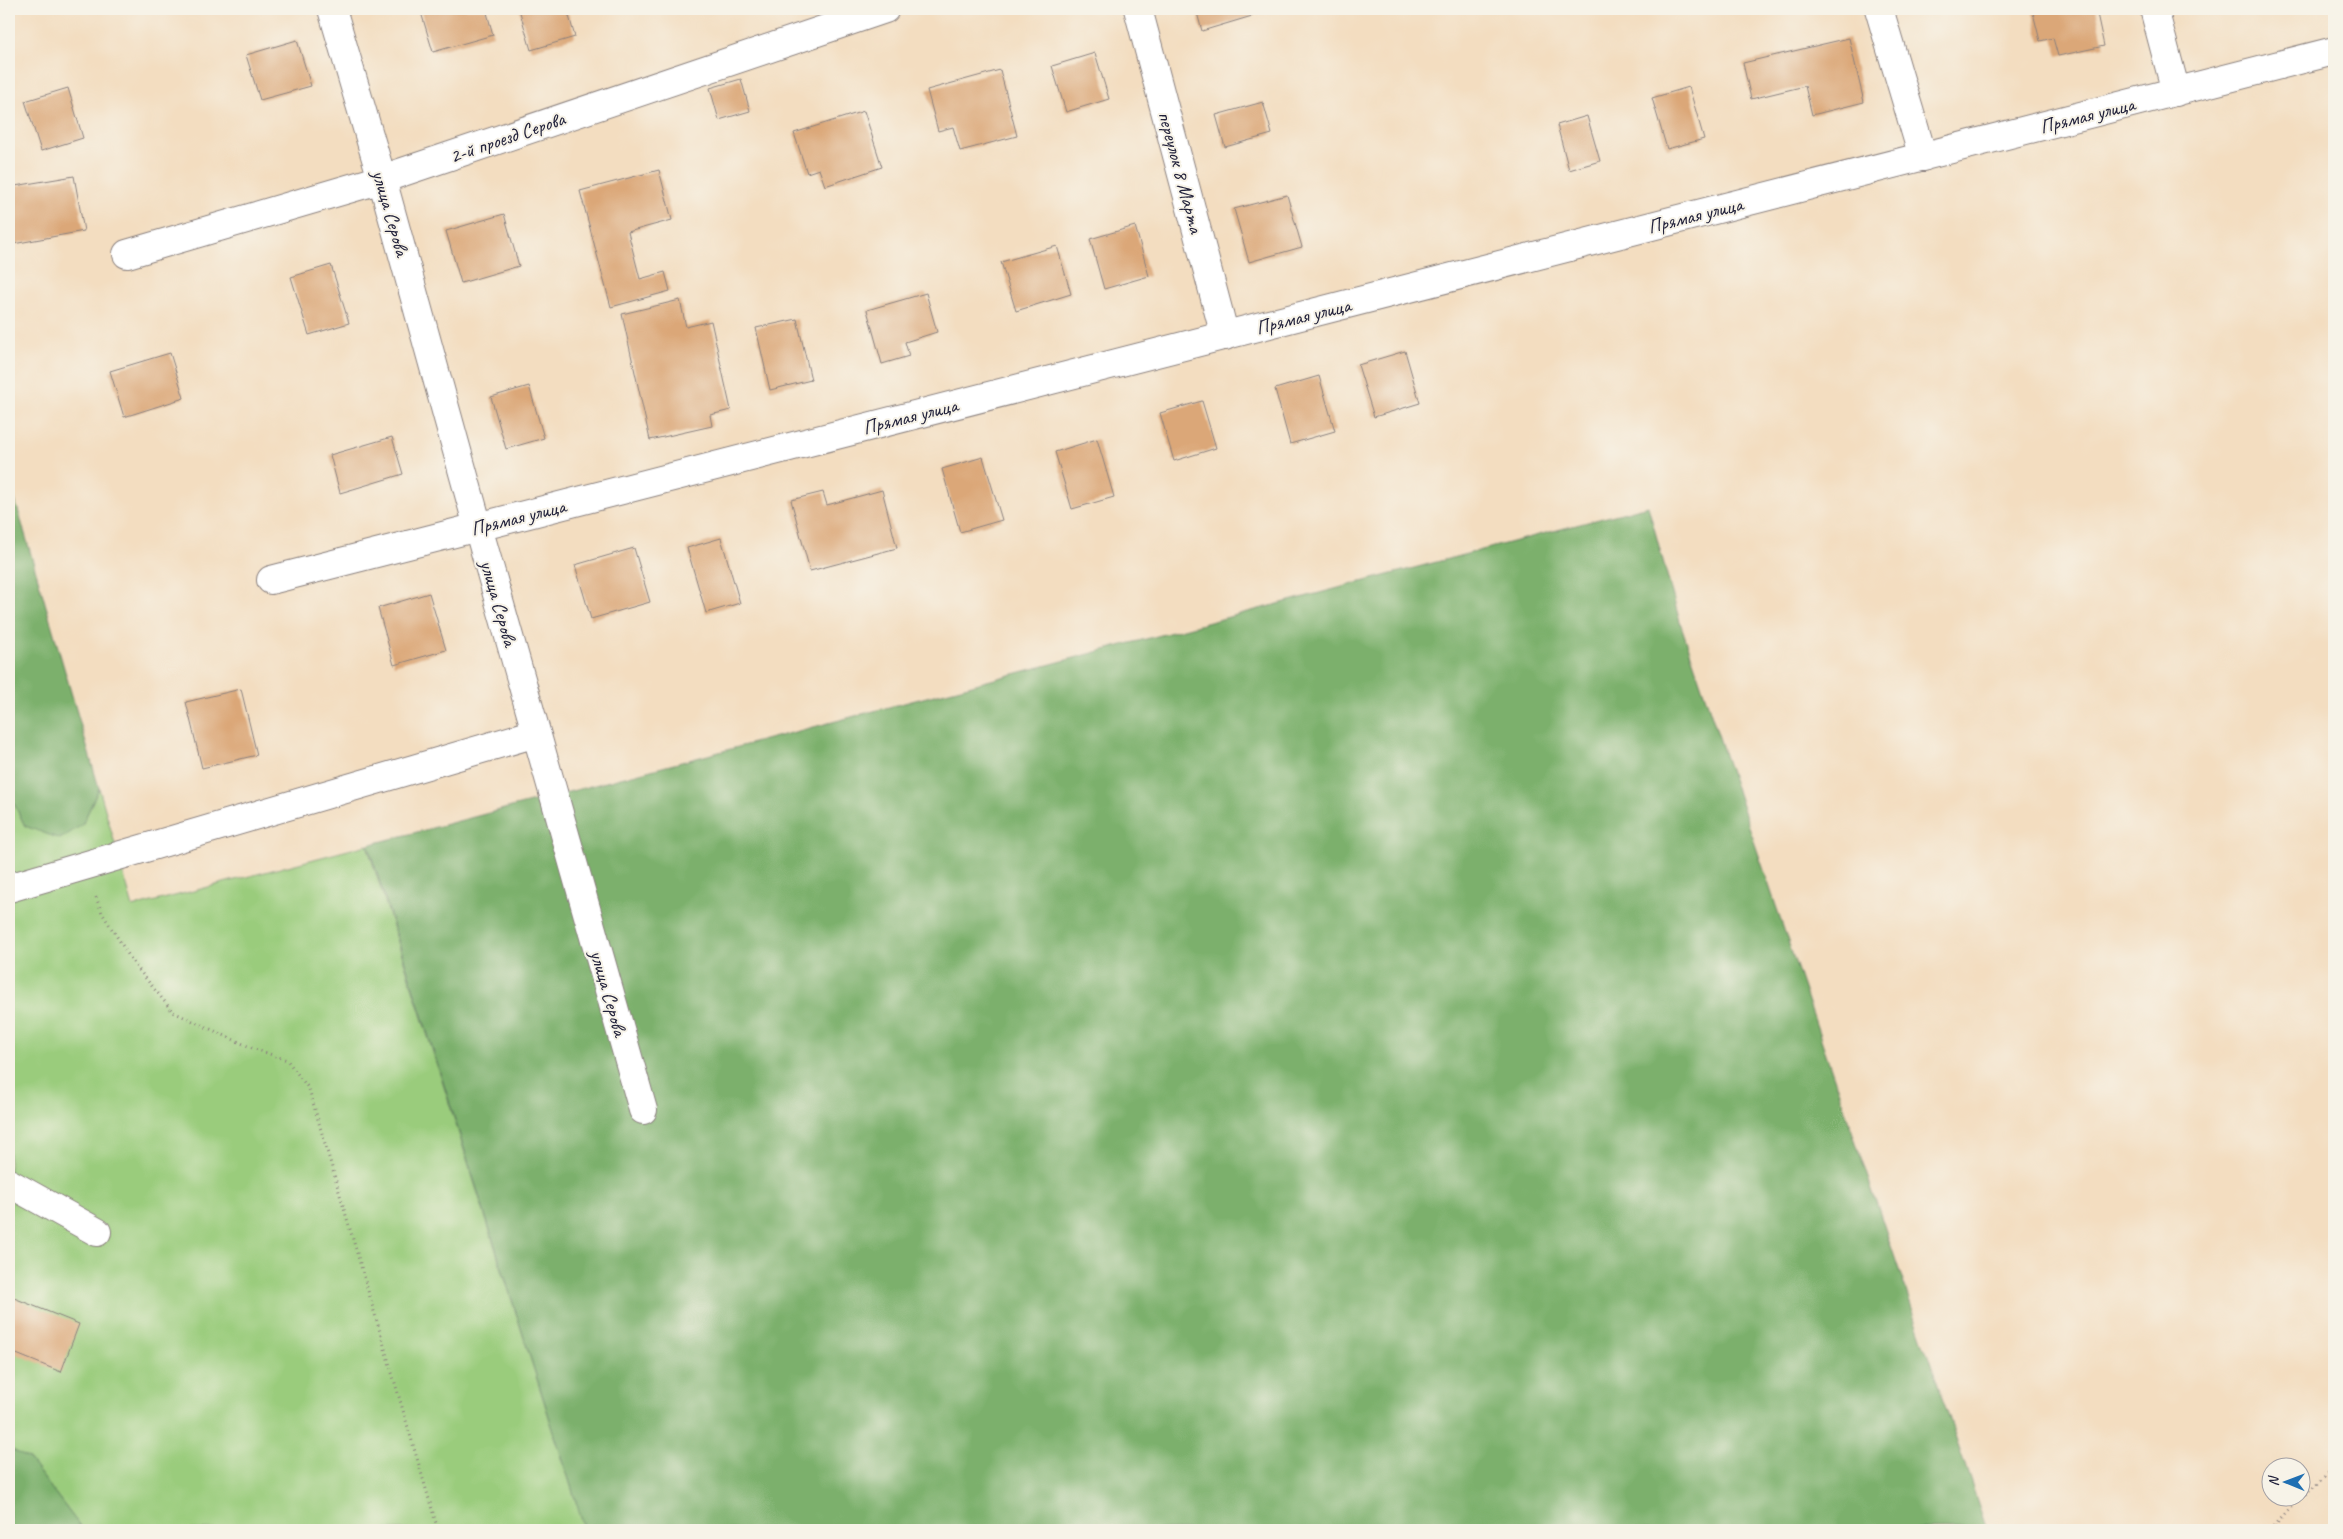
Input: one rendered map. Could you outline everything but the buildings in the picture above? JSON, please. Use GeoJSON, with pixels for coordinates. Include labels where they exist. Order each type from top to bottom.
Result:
{"type":"FeatureCollection","features":[{"type":"Feature","properties":{"kind":"street","name":"улица Серова"},"geometry":{"type":"LineString","coordinates":[[332,9],[382,179],[478,527],[643,1110]]}},
{"type":"Feature","properties":{"kind":"street","name":"2-й проезд Серова"},"geometry":{"type":"LineString","coordinates":[[127,254],[382,179],[885,9]]}},
{"type":"Feature","properties":{"kind":"street","name":"переулок 8 Марта"},"geometry":{"type":"LineString","coordinates":[[1138,9],[1225,336]]}},
{"type":"Feature","properties":{"kind":"street"},"geometry":{"type":"LineString","coordinates":[[1879,9],[1923,157]]}},
{"type":"Feature","properties":{"kind":"street"},"geometry":{"type":"LineString","coordinates":[[2154,9],[2176,92]]}},
{"type":"Feature","properties":{"kind":"street","name":"Прямая улица"},"geometry":{"type":"LineString","coordinates":[[271,580],[2334,51]]}},
{"type":"Feature","properties":{"kind":"street"},"geometry":{"type":"LineString","coordinates":[[9,888],[536,733]]}},
{"type":"Feature","properties":{"kind":"street"},"geometry":{"type":"LineString","coordinates":[[9,1183],[97,1232]]}},
{"type":"Feature","properties":{"kind":"path"},"geometry":{"type":"LineString","coordinates":[[83,866],[102,914],[134,964],[173,1012],[252,1048],[287,1060],[309,1089],[438,1530]]}},
{"type":"Feature","properties":{"kind":"path"},"geometry":{"type":"LineString","coordinates":[[2271,1530],[2292,1506],[2334,1468]]}},
{"type":"Feature","properties":{"kind":"green space"},"geometry":{"type":"Polygon","coordinates":[[[9,479],[99,788],[82,825],[60,839],[25,826],[9,793],[9,479]]]}},
{"type":"Feature","properties":{"kind":"green space"},"geometry":{"type":"Polygon","coordinates":[[[1648,506],[1680,622],[1987,1530],[585,1530],[368,845],[1648,506]]]}},
{"type":"Feature","properties":{"kind":"green space"},"geometry":{"type":"Polygon","coordinates":[[[99,788],[133,907],[367,845],[585,1530],[83,1530],[29,1459],[9,1448],[9,793],[25,826],[82,825],[99,788]]]}},
{"type":"Feature","properties":{"kind":"green space"},"geometry":{"type":"Polygon","coordinates":[[[9,1448],[29,1459],[83,1530],[9,1530],[9,1448]]]}}]}
